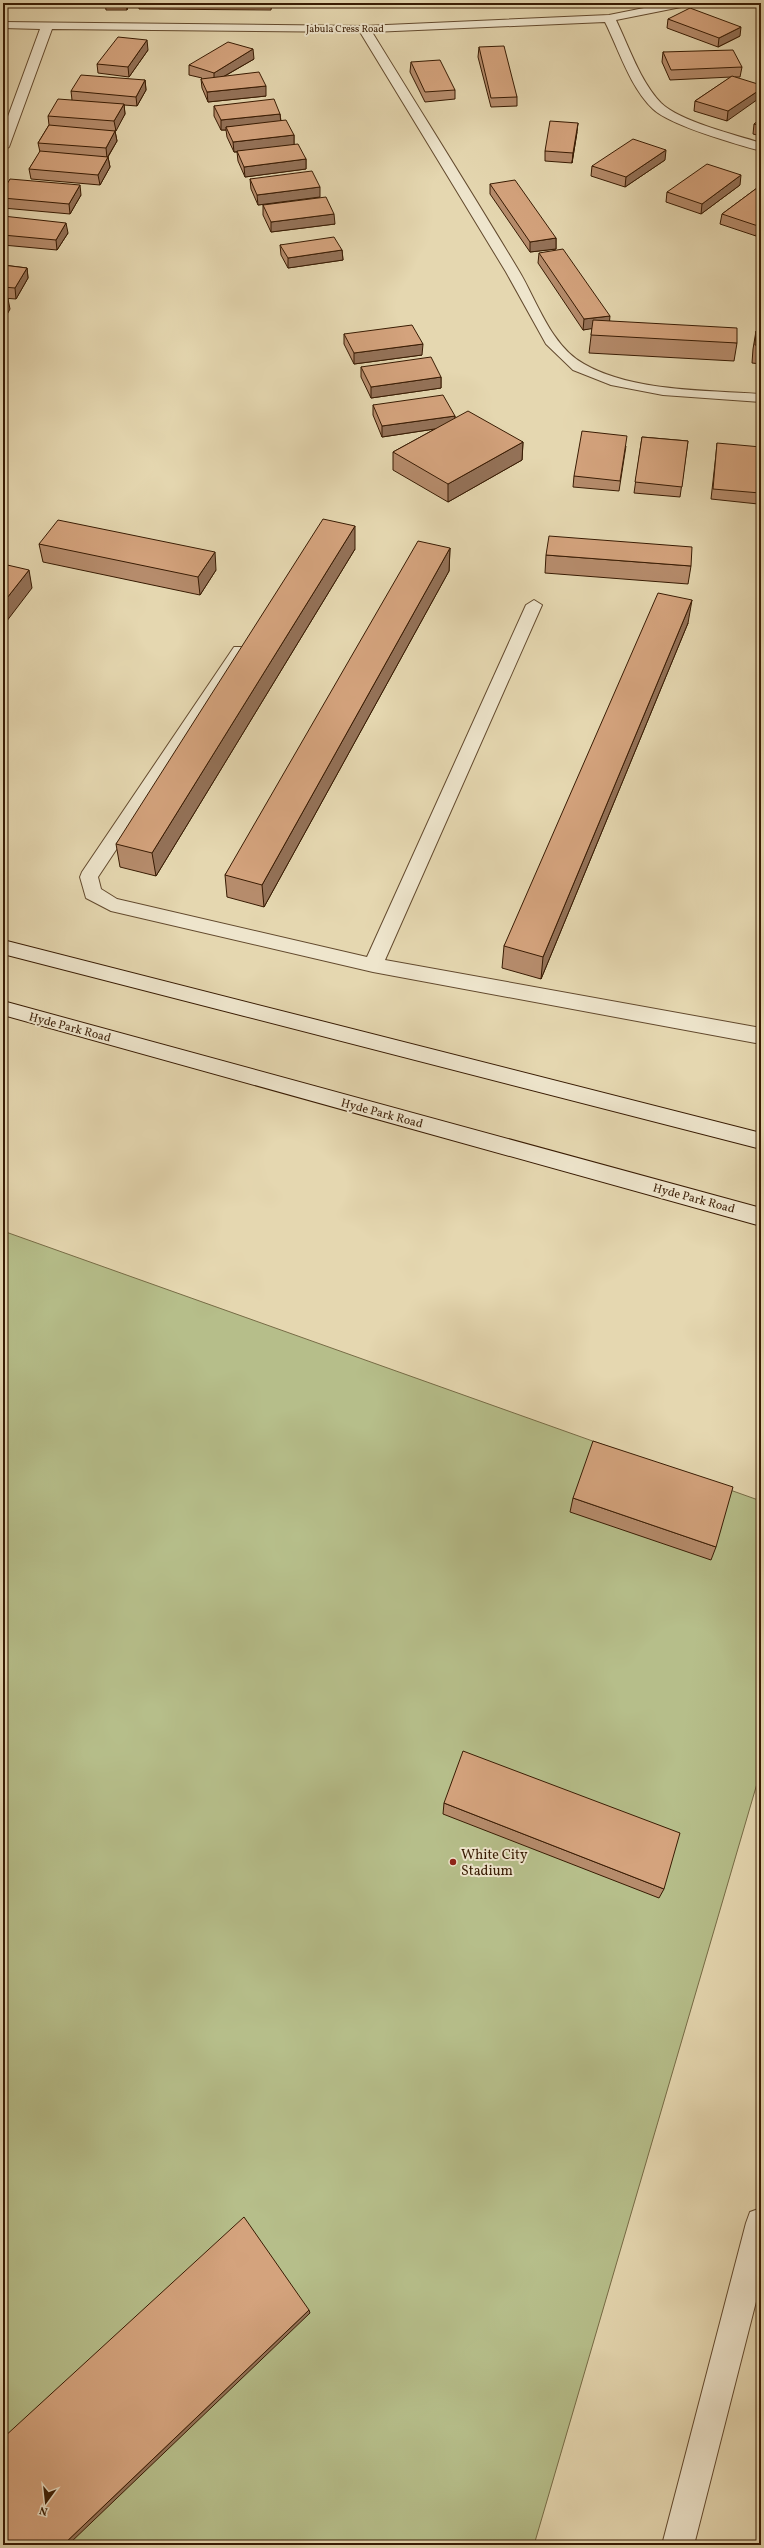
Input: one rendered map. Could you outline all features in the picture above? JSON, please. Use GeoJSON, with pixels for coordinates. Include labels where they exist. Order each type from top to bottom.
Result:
{"type":"FeatureCollection","features":[{"type":"Feature","properties":{"kind":"street","name":"Jabula Cress Road"},"geometry":{"type":"LineString","coordinates":[[3,25],[364,29],[609,18],[686,3]]}},
{"type":"Feature","properties":{"kind":"street"},"geometry":{"type":"LineString","coordinates":[[609,18],[646,91],[659,108],[686,121],[761,147]]}},
{"type":"Feature","properties":{"kind":"street"},"geometry":{"type":"LineString","coordinates":[[3,147],[47,26]]}},
{"type":"Feature","properties":{"kind":"street"},"geometry":{"type":"LineString","coordinates":[[364,29],[513,272],[553,344],[578,367],[616,382],[663,391],[761,398]]}},
{"type":"Feature","properties":{"kind":"street"},"geometry":{"type":"LineString","coordinates":[[373,965],[534,605]]}},
{"type":"Feature","properties":{"kind":"street"},"geometry":{"type":"LineString","coordinates":[[251,635],[89,877],[93,893],[111,904],[373,965],[761,1036]]}},
{"type":"Feature","properties":{"kind":"street"},"geometry":{"type":"LineString","coordinates":[[3,947],[761,1140]]}},
{"type":"Feature","properties":{"kind":"street","name":"Hyde Park Road"},"geometry":{"type":"LineString","coordinates":[[3,1008],[761,1217]]}},
{"type":"Feature","properties":{"kind":"street"},"geometry":{"type":"LineString","coordinates":[[678,2545],[761,2223]]}},
{"type":"Feature","properties":{"kind":"green space","name":"White City Stadium"},"geometry":{"type":"Polygon","coordinates":[[[3,1231],[761,1501],[761,1770],[534,2545],[3,2545],[3,1231]]]}},
{"type":"Feature","properties":{"kind":"building"},"geometry":{"type":"Polygon","coordinates":[[[690,8],[741,27],[719,38],[668,19],[690,8]]]}},
{"type":"Feature","properties":{"kind":"building"},"geometry":{"type":"Polygon","coordinates":[[[118,37],[147,40],[128,67],[97,64],[118,37]]]}},
{"type":"Feature","properties":{"kind":"building"},"geometry":{"type":"Polygon","coordinates":[[[228,42],[253,49],[214,73],[189,65],[228,42]]]}},
{"type":"Feature","properties":{"kind":"building"},"geometry":{"type":"Polygon","coordinates":[[[504,46],[517,97],[491,98],[479,47],[504,46]]]}},
{"type":"Feature","properties":{"kind":"building"},"geometry":{"type":"Polygon","coordinates":[[[733,50],[742,67],[671,70],[663,52],[733,50]]]}},
{"type":"Feature","properties":{"kind":"building"},"geometry":{"type":"Polygon","coordinates":[[[440,60],[455,90],[425,92],[411,62],[440,60]]]}},
{"type":"Feature","properties":{"kind":"building"},"geometry":{"type":"Polygon","coordinates":[[[259,72],[266,86],[207,92],[201,79],[259,72]]]}},
{"type":"Feature","properties":{"kind":"building"},"geometry":{"type":"Polygon","coordinates":[[[81,75],[145,80],[136,97],[71,91],[81,75]]]}},
{"type":"Feature","properties":{"kind":"building"},"geometry":{"type":"Polygon","coordinates":[[[732,76],[761,85],[761,89],[728,111],[695,101],[732,76]]]}},
{"type":"Feature","properties":{"kind":"building"},"geometry":{"type":"Polygon","coordinates":[[[58,99],[124,104],[114,121],[48,116],[58,99]]]}},
{"type":"Feature","properties":{"kind":"building"},"geometry":{"type":"Polygon","coordinates":[[[274,99],[280,114],[221,120],[214,106],[274,99]]]}},
{"type":"Feature","properties":{"kind":"building"},"geometry":{"type":"Polygon","coordinates":[[[761,119],[761,126],[754,124],[761,119]]]}},
{"type":"Feature","properties":{"kind":"building"},"geometry":{"type":"Polygon","coordinates":[[[286,120],[294,135],[233,142],[226,127],[286,120]]]}},
{"type":"Feature","properties":{"kind":"building"},"geometry":{"type":"Polygon","coordinates":[[[550,121],[578,123],[573,153],[545,151],[550,121]]]}},
{"type":"Feature","properties":{"kind":"building"},"geometry":{"type":"Polygon","coordinates":[[[49,125],[115,131],[106,148],[38,143],[49,125]]]}},
{"type":"Feature","properties":{"kind":"building"},"geometry":{"type":"Polygon","coordinates":[[[633,139],[666,150],[626,177],[592,166],[633,139]]]}},
{"type":"Feature","properties":{"kind":"building"},"geometry":{"type":"Polygon","coordinates":[[[298,144],[306,159],[244,167],[237,151],[298,144]]]}},
{"type":"Feature","properties":{"kind":"building"},"geometry":{"type":"Polygon","coordinates":[[[40,151],[108,157],[98,175],[29,169],[40,151]]]}},
{"type":"Feature","properties":{"kind":"building"},"geometry":{"type":"Polygon","coordinates":[[[707,164],[741,175],[702,204],[667,192],[707,164]]]}},
{"type":"Feature","properties":{"kind":"building"},"geometry":{"type":"Polygon","coordinates":[[[312,171],[320,187],[257,195],[250,179],[312,171]]]}},
{"type":"Feature","properties":{"kind":"building"},"geometry":{"type":"Polygon","coordinates":[[[10,179],[80,185],[69,204],[3,198],[3,191],[10,179]]]}},
{"type":"Feature","properties":{"kind":"building"},"geometry":{"type":"Polygon","coordinates":[[[515,180],[556,238],[530,242],[490,184],[515,180]]]}},
{"type":"Feature","properties":{"kind":"building"},"geometry":{"type":"Polygon","coordinates":[[[761,185],[761,223],[758,226],[722,214],[761,185]]]}},
{"type":"Feature","properties":{"kind":"building"},"geometry":{"type":"Polygon","coordinates":[[[326,197],[334,214],[271,222],[263,205],[326,197]]]}},
{"type":"Feature","properties":{"kind":"building"},"geometry":{"type":"Polygon","coordinates":[[[3,216],[66,223],[56,240],[3,235],[3,216]]]}},
{"type":"Feature","properties":{"kind":"building"},"geometry":{"type":"Polygon","coordinates":[[[334,237],[342,250],[288,258],[280,245],[334,237]]]}},
{"type":"Feature","properties":{"kind":"building"},"geometry":{"type":"Polygon","coordinates":[[[563,249],[610,316],[584,319],[539,253],[563,249]]]}},
{"type":"Feature","properties":{"kind":"building"},"geometry":{"type":"Polygon","coordinates":[[[3,265],[27,268],[15,288],[3,287],[3,265]]]}},
{"type":"Feature","properties":{"kind":"building"},"geometry":{"type":"Polygon","coordinates":[[[3,299],[8,299],[3,309],[3,299]]]}},
{"type":"Feature","properties":{"kind":"building"},"geometry":{"type":"Polygon","coordinates":[[[593,320],[737,328],[737,343],[591,335],[593,320]]]}},
{"type":"Feature","properties":{"kind":"building"},"geometry":{"type":"Polygon","coordinates":[[[412,325],[423,344],[354,353],[344,334],[412,325]]]}},
{"type":"Feature","properties":{"kind":"building"},"geometry":{"type":"Polygon","coordinates":[[[756,331],[761,332],[761,346],[755,345],[756,331]]]}},
{"type":"Feature","properties":{"kind":"building"},"geometry":{"type":"Polygon","coordinates":[[[431,357],[441,377],[371,387],[361,367],[431,357]]]}},
{"type":"Feature","properties":{"kind":"building"},"geometry":{"type":"Polygon","coordinates":[[[443,395],[455,416],[382,426],[373,405],[443,395]]]}},
{"type":"Feature","properties":{"kind":"building"},"geometry":{"type":"Polygon","coordinates":[[[468,411],[523,442],[448,484],[393,452],[468,411]]]}},
{"type":"Feature","properties":{"kind":"building"},"geometry":{"type":"Polygon","coordinates":[[[582,431],[627,436],[620,481],[574,476],[582,431]]]}},
{"type":"Feature","properties":{"kind":"building"},"geometry":{"type":"Polygon","coordinates":[[[642,437],[688,441],[682,487],[635,482],[642,437]]]}},
{"type":"Feature","properties":{"kind":"building"},"geometry":{"type":"Polygon","coordinates":[[[717,443],[761,447],[760,493],[713,489],[717,443]]]}},
{"type":"Feature","properties":{"kind":"building"},"geometry":{"type":"Polygon","coordinates":[[[323,519],[355,526],[152,853],[116,844],[323,519]]]}},
{"type":"Feature","properties":{"kind":"building"},"geometry":{"type":"Polygon","coordinates":[[[58,520],[215,552],[198,577],[39,544],[58,520]]]}},
{"type":"Feature","properties":{"kind":"building"},"geometry":{"type":"Polygon","coordinates":[[[549,536],[692,547],[691,566],[546,555],[549,536]]]}},
{"type":"Feature","properties":{"kind":"building"},"geometry":{"type":"Polygon","coordinates":[[[418,541],[450,548],[262,885],[225,875],[418,541]]]}},
{"type":"Feature","properties":{"kind":"building"},"geometry":{"type":"Polygon","coordinates":[[[3,564],[29,570],[3,603],[3,564]]]}},
{"type":"Feature","properties":{"kind":"building"},"geometry":{"type":"Polygon","coordinates":[[[658,593],[692,600],[543,957],[504,946],[658,593]]]}},
{"type":"Feature","properties":{"kind":"building"},"geometry":{"type":"Polygon","coordinates":[[[593,1441],[733,1487],[716,1547],[573,1498],[593,1441]]]}},
{"type":"Feature","properties":{"kind":"building"},"geometry":{"type":"Polygon","coordinates":[[[463,1751],[680,1833],[664,1889],[444,1803],[463,1751]]]}},
{"type":"Feature","properties":{"kind":"building"},"geometry":{"type":"Polygon","coordinates":[[[244,2217],[309,2310],[63,2545],[3,2545],[3,2438],[244,2217]]]}},
{"type":"Feature","properties":{"kind":"place","name":"White City Stadium"},"geometry":{"type":"Point","coordinates":[453,1862]}}]}
